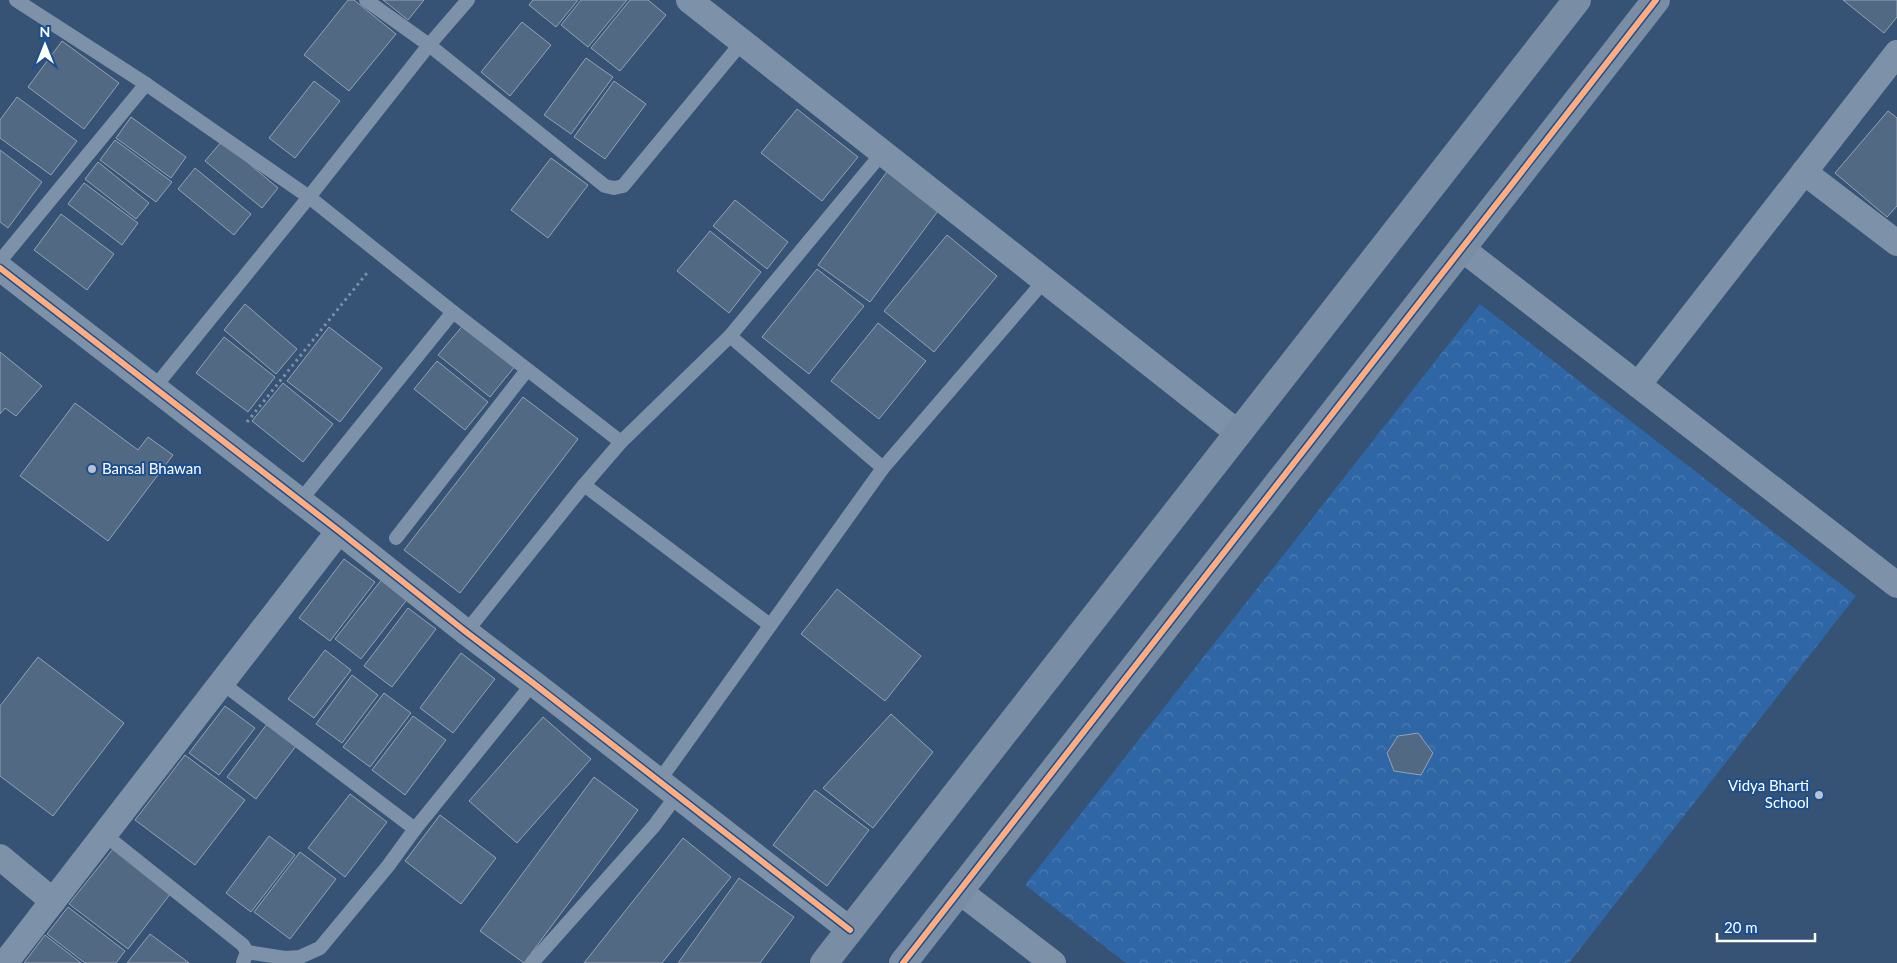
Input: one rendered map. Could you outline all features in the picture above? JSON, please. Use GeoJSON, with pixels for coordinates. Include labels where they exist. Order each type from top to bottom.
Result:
{"type":"FeatureCollection","features":[{"type":"Feature","properties":{"kind":"street"},"geometry":{"type":"LineString","coordinates":[[689,0],[1238,433]]}},
{"type":"Feature","properties":{"kind":"street"},"geometry":{"type":"LineString","coordinates":[[824,963],[1577,0]]}},
{"type":"Feature","properties":{"kind":"street"},"geometry":{"type":"LineString","coordinates":[[903,963],[1656,0]]}},
{"type":"Feature","properties":{"kind":"street"},"geometry":{"type":"LineString","coordinates":[[1638,384],[1897,53]]}},
{"type":"Feature","properties":{"kind":"street"},"geometry":{"type":"LineString","coordinates":[[1804,172],[1897,243]]}},
{"type":"Feature","properties":{"kind":"street"},"geometry":{"type":"LineString","coordinates":[[1461,248],[1897,584]]}},
{"type":"Feature","properties":{"kind":"street"},"geometry":{"type":"LineString","coordinates":[[0,268],[850,930]]}},
{"type":"Feature","properties":{"kind":"street"},"geometry":{"type":"LineString","coordinates":[[6,963],[339,531]]}},
{"type":"Feature","properties":{"kind":"street"},"geometry":{"type":"LineString","coordinates":[[0,857],[53,901]]}},
{"type":"Feature","properties":{"kind":"street"},"geometry":{"type":"LineString","coordinates":[[959,891],[1053,963]]}},
{"type":"Feature","properties":{"kind":"lane"},"geometry":{"type":"LineString","coordinates":[[16,0],[146,84],[309,197],[453,312],[621,442]]}},
{"type":"Feature","properties":{"kind":"lane"},"geometry":{"type":"LineString","coordinates":[[366,0],[429,45],[605,186],[614,188],[622,186],[628,180],[743,42]]}},
{"type":"Feature","properties":{"kind":"lane"},"geometry":{"type":"LineString","coordinates":[[154,388],[429,45],[468,0]]}},
{"type":"Feature","properties":{"kind":"lane"},"geometry":{"type":"LineString","coordinates":[[0,262],[146,84]]}},
{"type":"Feature","properties":{"kind":"lane"},"geometry":{"type":"LineString","coordinates":[[466,632],[621,442],[730,336],[883,152]]}},
{"type":"Feature","properties":{"kind":"lane"},"geometry":{"type":"LineString","coordinates":[[532,963],[654,826],[668,788],[770,625],[883,468],[1044,281]]}},
{"type":"Feature","properties":{"kind":"lane"},"geometry":{"type":"LineString","coordinates":[[300,501],[453,312]]}},
{"type":"Feature","properties":{"kind":"lane"},"geometry":{"type":"LineString","coordinates":[[730,336],[883,468]]}},
{"type":"Feature","properties":{"kind":"lane"},"geometry":{"type":"LineString","coordinates":[[396,538],[527,370]]}},
{"type":"Feature","properties":{"kind":"lane"},"geometry":{"type":"LineString","coordinates":[[584,485],[770,625]]}},
{"type":"Feature","properties":{"kind":"lane"},"geometry":{"type":"LineString","coordinates":[[104,835],[243,945],[245,958],[300,957],[320,948],[534,683]]}},
{"type":"Feature","properties":{"kind":"lane"},"geometry":{"type":"LineString","coordinates":[[222,684],[415,829]]}},
{"type":"Feature","properties":{"kind":"path"},"geometry":{"type":"LineString","coordinates":[[247,423],[381,255]]}},
{"type":"Feature","properties":{"kind":"green space"},"geometry":{"type":"Polygon","coordinates":[[[1480,304],[1856,596],[1569,963],[1126,963],[1025,885],[1480,304]]]}},
{"type":"Feature","properties":{"kind":"building"},"geometry":{"type":"Polygon","coordinates":[[[348,0],[354,0],[396,34],[349,91],[304,55],[348,0]]]}},
{"type":"Feature","properties":{"kind":"building"},"geometry":{"type":"Polygon","coordinates":[[[383,0],[424,0],[408,20],[383,0]]]}},
{"type":"Feature","properties":{"kind":"building"},"geometry":{"type":"Polygon","coordinates":[[[533,0],[578,0],[556,27],[529,5],[533,0]]]}},
{"type":"Feature","properties":{"kind":"building"},"geometry":{"type":"Polygon","coordinates":[[[581,0],[627,0],[588,47],[561,25],[581,0]]]}},
{"type":"Feature","properties":{"kind":"building"},"geometry":{"type":"Polygon","coordinates":[[[630,0],[648,0],[666,15],[620,71],[591,48],[630,0]]]}},
{"type":"Feature","properties":{"kind":"building"},"geometry":{"type":"Polygon","coordinates":[[[1843,0],[1897,0],[1897,17],[1884,33],[1843,0]]]}},
{"type":"Feature","properties":{"kind":"building"},"geometry":{"type":"Polygon","coordinates":[[[522,22],[551,45],[510,96],[481,72],[522,22]]]}},
{"type":"Feature","properties":{"kind":"building"},"geometry":{"type":"Polygon","coordinates":[[[62,41],[119,83],[84,129],[28,87],[62,41]]]}},
{"type":"Feature","properties":{"kind":"building"},"geometry":{"type":"Polygon","coordinates":[[[586,58],[613,77],[571,134],[544,115],[586,58]]]}},
{"type":"Feature","properties":{"kind":"building"},"geometry":{"type":"Polygon","coordinates":[[[314,81],[340,101],[295,158],[269,138],[314,81]]]}},
{"type":"Feature","properties":{"kind":"building"},"geometry":{"type":"Polygon","coordinates":[[[614,81],[646,104],[605,159],[574,137],[614,81]]]}},
{"type":"Feature","properties":{"kind":"building"},"geometry":{"type":"Polygon","coordinates":[[[17,97],[77,141],[51,175],[0,138],[0,120],[17,97]]]}},
{"type":"Feature","properties":{"kind":"building"},"geometry":{"type":"Polygon","coordinates":[[[797,109],[858,157],[822,201],[761,153],[797,109]]]}},
{"type":"Feature","properties":{"kind":"building"},"geometry":{"type":"Polygon","coordinates":[[[1888,111],[1897,118],[1897,206],[1887,217],[1835,173],[1888,111]]]}},
{"type":"Feature","properties":{"kind":"building"},"geometry":{"type":"Polygon","coordinates":[[[131,117],[186,157],[171,178],[116,138],[131,117]]]}},
{"type":"Feature","properties":{"kind":"building"},"geometry":{"type":"Polygon","coordinates":[[[115,140],[172,182],[156,202],[100,160],[115,140]]]}},
{"type":"Feature","properties":{"kind":"building"},"geometry":{"type":"Polygon","coordinates":[[[222,141],[278,188],[262,208],[205,161],[222,141]]]}},
{"type":"Feature","properties":{"kind":"building"},"geometry":{"type":"Polygon","coordinates":[[[0,150],[42,182],[8,228],[0,222],[0,150]]]}},
{"type":"Feature","properties":{"kind":"building"},"geometry":{"type":"Polygon","coordinates":[[[551,158],[588,185],[548,238],[511,210],[551,158]]]}},
{"type":"Feature","properties":{"kind":"building"},"geometry":{"type":"Polygon","coordinates":[[[98,162],[149,203],[136,219],[85,179],[98,162]]]}},
{"type":"Feature","properties":{"kind":"building"},"geometry":{"type":"Polygon","coordinates":[[[195,168],[251,214],[234,235],[178,189],[195,168]]]}},
{"type":"Feature","properties":{"kind":"building"},"geometry":{"type":"Polygon","coordinates":[[[889,169],[941,207],[870,302],[818,265],[889,169]]]}},
{"type":"Feature","properties":{"kind":"building"},"geometry":{"type":"Polygon","coordinates":[[[84,183],[138,223],[122,245],[68,204],[84,183]]]}},
{"type":"Feature","properties":{"kind":"building"},"geometry":{"type":"Polygon","coordinates":[[[735,200],[788,242],[767,269],[713,226],[735,200]]]}},
{"type":"Feature","properties":{"kind":"building"},"geometry":{"type":"Polygon","coordinates":[[[61,214],[114,254],[87,290],[34,250],[61,214]]]}},
{"type":"Feature","properties":{"kind":"building"},"geometry":{"type":"Polygon","coordinates":[[[710,231],[761,272],[729,313],[677,271],[710,231]]]}},
{"type":"Feature","properties":{"kind":"building"},"geometry":{"type":"Polygon","coordinates":[[[947,235],[997,276],[934,352],[884,311],[947,235]]]}},
{"type":"Feature","properties":{"kind":"building"},"geometry":{"type":"Polygon","coordinates":[[[817,269],[864,306],[809,374],[762,337],[817,269]]]}},
{"type":"Feature","properties":{"kind":"building"},"geometry":{"type":"Polygon","coordinates":[[[245,304],[297,349],[276,374],[224,330],[245,304]]]}},
{"type":"Feature","properties":{"kind":"building"},"geometry":{"type":"Polygon","coordinates":[[[465,323],[516,365],[490,397],[438,355],[465,323]]]}},
{"type":"Feature","properties":{"kind":"building"},"geometry":{"type":"Polygon","coordinates":[[[878,323],[926,361],[879,419],[831,381],[878,323]]]}},
{"type":"Feature","properties":{"kind":"building"},"geometry":{"type":"Polygon","coordinates":[[[329,327],[382,368],[340,422],[287,381],[329,327]]]}},
{"type":"Feature","properties":{"kind":"building"},"geometry":{"type":"Polygon","coordinates":[[[224,337],[275,377],[248,412],[196,373],[224,337]]]}},
{"type":"Feature","properties":{"kind":"building"},"geometry":{"type":"Polygon","coordinates":[[[0,352],[42,386],[16,416],[5,408],[0,414],[0,352]]]}},
{"type":"Feature","properties":{"kind":"building"},"geometry":{"type":"Polygon","coordinates":[[[437,361],[488,402],[465,430],[414,389],[437,361]]]}},
{"type":"Feature","properties":{"kind":"building"},"geometry":{"type":"Polygon","coordinates":[[[283,383],[333,424],[303,462],[252,421],[283,383]]]}},
{"type":"Feature","properties":{"kind":"building"},"geometry":{"type":"Polygon","coordinates":[[[523,397],[578,439],[460,593],[404,550],[523,397]]]}},
{"type":"Feature","properties":{"kind":"building"},"geometry":{"type":"Polygon","coordinates":[[[75,403],[138,450],[148,437],[173,455],[108,541],[20,476],[75,403]]]}},
{"type":"Feature","properties":{"kind":"building"},"geometry":{"type":"Polygon","coordinates":[[[344,559],[375,582],[330,641],[299,618],[344,559]]]}},
{"type":"Feature","properties":{"kind":"building"},"geometry":{"type":"Polygon","coordinates":[[[383,578],[409,597],[361,659],[335,639],[383,578]]]}},
{"type":"Feature","properties":{"kind":"building"},"geometry":{"type":"Polygon","coordinates":[[[837,589],[921,656],[885,701],[801,634],[837,589]]]}},
{"type":"Feature","properties":{"kind":"building"},"geometry":{"type":"Polygon","coordinates":[[[408,608],[436,629],[392,687],[364,666],[408,608]]]}},
{"type":"Feature","properties":{"kind":"building"},"geometry":{"type":"Polygon","coordinates":[[[325,650],[351,670],[314,718],[288,699],[325,650]]]}},
{"type":"Feature","properties":{"kind":"building"},"geometry":{"type":"Polygon","coordinates":[[[461,653],[495,679],[453,733],[420,708],[461,653]]]}},
{"type":"Feature","properties":{"kind":"building"},"geometry":{"type":"Polygon","coordinates":[[[38,657],[124,723],[53,816],[0,776],[0,706],[38,657]]]}},
{"type":"Feature","properties":{"kind":"building"},"geometry":{"type":"Polygon","coordinates":[[[352,675],[378,695],[342,743],[316,724],[352,675]]]}},
{"type":"Feature","properties":{"kind":"building"},"geometry":{"type":"Polygon","coordinates":[[[384,693],[411,713],[370,767],[343,747],[384,693]]]}},
{"type":"Feature","properties":{"kind":"building"},"geometry":{"type":"Polygon","coordinates":[[[225,706],[255,728],[219,775],[189,753],[225,706]]]}},
{"type":"Feature","properties":{"kind":"building"},"geometry":{"type":"Polygon","coordinates":[[[891,714],[933,752],[873,828],[823,788],[891,714]]]}},
{"type":"Feature","properties":{"kind":"building"},"geometry":{"type":"Polygon","coordinates":[[[413,716],[446,740],[405,795],[372,770],[413,716]]]}},
{"type":"Feature","properties":{"kind":"building"},"geometry":{"type":"Polygon","coordinates":[[[543,717],[591,759],[517,843],[469,801],[543,717]]]}},
{"type":"Feature","properties":{"kind":"building"},"geometry":{"type":"Polygon","coordinates":[[[267,724],[296,746],[256,799],[227,777],[267,724]]]}},
{"type":"Feature","properties":{"kind":"building"},"geometry":{"type":"Polygon","coordinates":[[[1418,733],[1433,753],[1421,775],[1394,771],[1387,753],[1398,736],[1418,733]]]}},
{"type":"Feature","properties":{"kind":"building"},"geometry":{"type":"Polygon","coordinates":[[[185,755],[245,800],[195,865],[135,820],[185,755]]]}},
{"type":"Feature","properties":{"kind":"building"},"geometry":{"type":"Polygon","coordinates":[[[594,777],[638,810],[524,963],[480,931],[594,777]]]}},
{"type":"Feature","properties":{"kind":"building"},"geometry":{"type":"Polygon","coordinates":[[[815,790],[869,830],[827,886],[773,845],[815,790]]]}},
{"type":"Feature","properties":{"kind":"building"},"geometry":{"type":"Polygon","coordinates":[[[350,794],[387,822],[345,877],[308,848],[350,794]]]}},
{"type":"Feature","properties":{"kind":"building"},"geometry":{"type":"Polygon","coordinates":[[[440,815],[496,858],[461,904],[405,861],[440,815]]]}},
{"type":"Feature","properties":{"kind":"building"},"geometry":{"type":"Polygon","coordinates":[[[269,836],[295,855],[251,912],[226,893],[269,836]]]}},
{"type":"Feature","properties":{"kind":"building"},"geometry":{"type":"Polygon","coordinates":[[[683,838],[731,877],[662,963],[584,963],[683,838]]]}},
{"type":"Feature","properties":{"kind":"building"},"geometry":{"type":"Polygon","coordinates":[[[113,849],[171,893],[128,949],[69,904],[113,849]]]}},
{"type":"Feature","properties":{"kind":"building"},"geometry":{"type":"Polygon","coordinates":[[[300,852],[336,879],[290,939],[254,912],[300,852]]]}},
{"type":"Feature","properties":{"kind":"building"},"geometry":{"type":"Polygon","coordinates":[[[739,878],[794,917],[760,963],[678,963],[739,878]]]}},
{"type":"Feature","properties":{"kind":"building"},"geometry":{"type":"Polygon","coordinates":[[[68,907],[125,951],[116,963],[85,963],[47,934],[68,907]]]}},
{"type":"Feature","properties":{"kind":"building"},"geometry":{"type":"Polygon","coordinates":[[[150,934],[189,963],[127,963],[150,934]]]}},
{"type":"Feature","properties":{"kind":"building"},"geometry":{"type":"Polygon","coordinates":[[[45,935],[81,963],[24,963],[45,935]]]}},
{"type":"Feature","properties":{"kind":"cycle path"},"geometry":{"type":"LineString","coordinates":[[903,963],[1656,0]]}},
{"type":"Feature","properties":{"kind":"cycle path"},"geometry":{"type":"LineString","coordinates":[[0,268],[850,930]]}},
{"type":"Feature","properties":{"kind":"place","name":"Bansal Bhawan"},"geometry":{"type":"Point","coordinates":[92,469]}},
{"type":"Feature","properties":{"kind":"place","name":"Vidya Bharti School"},"geometry":{"type":"Point","coordinates":[1819,795]}}]}
